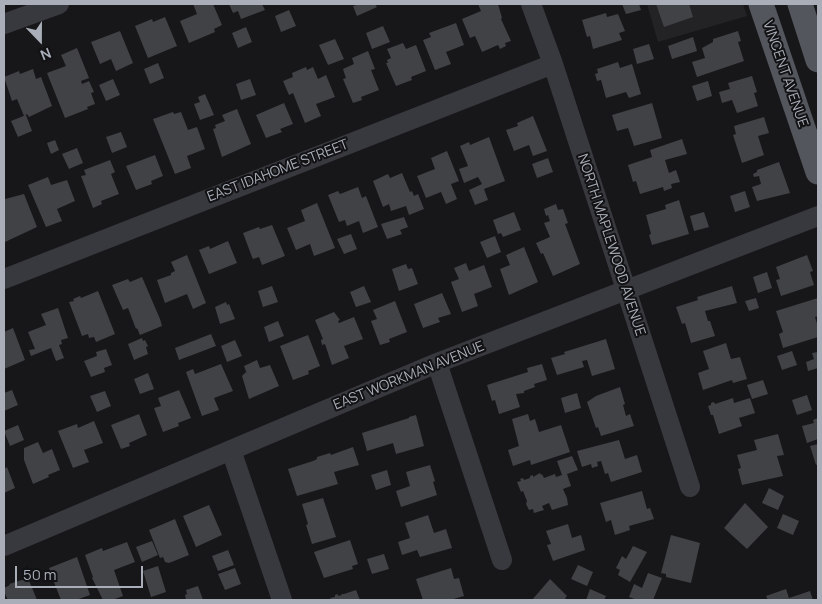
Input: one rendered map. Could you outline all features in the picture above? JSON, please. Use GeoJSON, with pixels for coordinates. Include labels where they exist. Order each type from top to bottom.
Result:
{"type":"FeatureCollection","features":[{"type":"Feature","properties":{"kind":"main road","name":"VINCENT AVENUE"},"geometry":{"type":"LineString","coordinates":[[762,4],[818,172]]}},
{"type":"Feature","properties":{"kind":"main road"},"geometry":{"type":"LineString","coordinates":[[800,4],[818,60]]}},
{"type":"Feature","properties":{"kind":"street"},"geometry":{"type":"LineString","coordinates":[[4,24],[59,4]]}},
{"type":"Feature","properties":{"kind":"street","name":"NORTH MAPLEWOOD AVENUE"},"geometry":{"type":"LineString","coordinates":[[531,4],[553,64],[690,487]]}},
{"type":"Feature","properties":{"kind":"street","name":"EAST IDAHOME STREET"},"geometry":{"type":"LineString","coordinates":[[4,279],[553,64]]}},
{"type":"Feature","properties":{"kind":"street","name":"EAST WORKMAN AVENUE"},"geometry":{"type":"LineString","coordinates":[[4,546],[437,363],[818,216]]}},
{"type":"Feature","properties":{"kind":"street"},"geometry":{"type":"LineString","coordinates":[[437,363],[502,560]]}},
{"type":"Feature","properties":{"kind":"street"},"geometry":{"type":"LineString","coordinates":[[231,450],[282,600]]}},
{"type":"Feature","properties":{"kind":"shaded area"},"geometry":{"type":"Polygon","coordinates":[[[647,4],[743,4],[747,16],[658,42],[647,4]]]}},
{"type":"Feature","properties":{"kind":"building"},"geometry":{"type":"Polygon","coordinates":[[[193,4],[213,4],[222,25],[214,29],[215,32],[189,43],[180,21],[197,14],[193,4]]]}},
{"type":"Feature","properties":{"kind":"building"},"geometry":{"type":"Polygon","coordinates":[[[229,4],[262,4],[265,10],[241,19],[238,11],[233,13],[229,4]]]}},
{"type":"Feature","properties":{"kind":"building"},"geometry":{"type":"Polygon","coordinates":[[[375,4],[377,7],[357,16],[353,6],[375,4]]]}},
{"type":"Feature","properties":{"kind":"building"},"geometry":{"type":"Polygon","coordinates":[[[478,4],[498,4],[501,19],[511,41],[505,43],[506,46],[500,49],[498,45],[482,52],[475,36],[470,38],[462,19],[481,11],[478,4]]]}},
{"type":"Feature","properties":{"kind":"building"},"geometry":{"type":"Polygon","coordinates":[[[622,4],[639,4],[641,10],[626,14],[622,4]]]}},
{"type":"Feature","properties":{"kind":"building"},"geometry":{"type":"Polygon","coordinates":[[[656,4],[689,4],[693,17],[664,27],[656,4]]]}},
{"type":"Feature","properties":{"kind":"building"},"geometry":{"type":"Polygon","coordinates":[[[289,10],[296,26],[281,32],[275,16],[289,10]]]}},
{"type":"Feature","properties":{"kind":"building"},"geometry":{"type":"Polygon","coordinates":[[[606,13],[607,17],[618,14],[625,31],[619,33],[622,40],[593,49],[590,36],[587,37],[582,20],[606,13]]]}},
{"type":"Feature","properties":{"kind":"building"},"geometry":{"type":"Polygon","coordinates":[[[165,17],[177,46],[148,58],[135,26],[152,19],[153,22],[165,17]]]}},
{"type":"Feature","properties":{"kind":"building"},"geometry":{"type":"Polygon","coordinates":[[[456,23],[464,45],[446,52],[451,64],[435,70],[423,40],[431,37],[429,33],[456,23]]]}},
{"type":"Feature","properties":{"kind":"building"},"geometry":{"type":"Polygon","coordinates":[[[383,26],[390,42],[372,49],[366,33],[383,26]]]}},
{"type":"Feature","properties":{"kind":"building"},"geometry":{"type":"Polygon","coordinates":[[[246,27],[252,42],[238,48],[232,33],[246,27]]]}},
{"type":"Feature","properties":{"kind":"building"},"geometry":{"type":"Polygon","coordinates":[[[120,31],[133,63],[116,71],[111,59],[100,64],[91,42],[120,31]]]}},
{"type":"Feature","properties":{"kind":"building"},"geometry":{"type":"Polygon","coordinates":[[[738,31],[741,41],[738,42],[744,61],[697,77],[692,62],[705,58],[702,48],[713,42],[713,39],[738,31]]]}},
{"type":"Feature","properties":{"kind":"building"},"geometry":{"type":"Polygon","coordinates":[[[693,37],[697,51],[672,59],[668,46],[693,37]]]}},
{"type":"Feature","properties":{"kind":"building"},"geometry":{"type":"Polygon","coordinates":[[[335,39],[344,59],[328,65],[319,45],[335,39]]]}},
{"type":"Feature","properties":{"kind":"building"},"geometry":{"type":"Polygon","coordinates":[[[403,43],[406,49],[416,45],[426,71],[411,77],[412,80],[396,86],[386,63],[391,58],[387,49],[403,43]]]}},
{"type":"Feature","properties":{"kind":"building"},"geometry":{"type":"Polygon","coordinates":[[[649,44],[654,59],[637,64],[633,49],[649,44]]]}},
{"type":"Feature","properties":{"kind":"building"},"geometry":{"type":"Polygon","coordinates":[[[77,48],[89,78],[81,81],[82,84],[89,81],[94,92],[91,93],[95,104],[87,107],[88,109],[65,118],[47,73],[66,66],[61,55],[77,48]]]}},
{"type":"Feature","properties":{"kind":"building"},"geometry":{"type":"Polygon","coordinates":[[[368,51],[375,69],[371,70],[379,90],[361,97],[362,100],[353,103],[343,79],[346,78],[343,69],[354,64],[352,58],[368,51]]]}},
{"type":"Feature","properties":{"kind":"building"},"geometry":{"type":"Polygon","coordinates":[[[618,62],[620,68],[632,64],[641,94],[629,98],[626,92],[606,98],[601,80],[597,81],[595,74],[598,73],[597,69],[618,62]]]}},
{"type":"Feature","properties":{"kind":"building"},"geometry":{"type":"Polygon","coordinates":[[[158,63],[164,78],[150,84],[144,69],[158,63]]]}},
{"type":"Feature","properties":{"kind":"building"},"geometry":{"type":"Polygon","coordinates":[[[306,67],[307,70],[313,67],[318,79],[326,75],[335,97],[316,104],[321,116],[305,123],[293,93],[289,95],[283,81],[293,77],[292,73],[306,67]]]}},
{"type":"Feature","properties":{"kind":"building"},"geometry":{"type":"Polygon","coordinates":[[[33,69],[36,79],[41,77],[52,106],[29,117],[27,114],[24,116],[17,99],[12,101],[4,77],[19,71],[20,74],[33,69]]]}},
{"type":"Feature","properties":{"kind":"building"},"geometry":{"type":"Polygon","coordinates":[[[752,76],[757,92],[754,93],[758,106],[737,113],[732,100],[722,103],[719,92],[730,89],[728,83],[752,76]]]}},
{"type":"Feature","properties":{"kind":"building"},"geometry":{"type":"Polygon","coordinates":[[[113,79],[120,95],[106,101],[99,85],[113,79]]]}},
{"type":"Feature","properties":{"kind":"building"},"geometry":{"type":"Polygon","coordinates":[[[250,79],[256,95],[241,100],[236,84],[250,79]]]}},
{"type":"Feature","properties":{"kind":"building"},"geometry":{"type":"Polygon","coordinates":[[[708,81],[712,96],[697,101],[692,86],[708,81]]]}},
{"type":"Feature","properties":{"kind":"building"},"geometry":{"type":"Polygon","coordinates":[[[205,94],[214,115],[200,120],[194,104],[200,102],[198,97],[205,94]]]}},
{"type":"Feature","properties":{"kind":"building"},"geometry":{"type":"Polygon","coordinates":[[[284,103],[293,124],[280,129],[282,132],[266,138],[256,115],[284,103]]]}},
{"type":"Feature","properties":{"kind":"building"},"geometry":{"type":"Polygon","coordinates":[[[652,103],[662,138],[634,146],[628,128],[617,131],[612,115],[652,103]]]}},
{"type":"Feature","properties":{"kind":"building"},"geometry":{"type":"Polygon","coordinates":[[[237,109],[251,144],[222,157],[213,129],[216,128],[215,125],[225,121],[222,115],[237,109]]]}},
{"type":"Feature","properties":{"kind":"building"},"geometry":{"type":"Polygon","coordinates":[[[173,112],[174,114],[181,112],[188,130],[197,127],[205,149],[187,156],[191,168],[175,174],[153,119],[173,112]]]}},
{"type":"Feature","properties":{"kind":"building"},"geometry":{"type":"Polygon","coordinates":[[[26,115],[32,131],[18,137],[11,121],[26,115]]]}},
{"type":"Feature","properties":{"kind":"building"},"geometry":{"type":"Polygon","coordinates":[[[533,116],[547,151],[533,156],[529,145],[514,151],[506,130],[518,126],[517,123],[533,116]]]}},
{"type":"Feature","properties":{"kind":"building"},"geometry":{"type":"Polygon","coordinates":[[[764,117],[769,133],[758,136],[764,155],[742,163],[733,135],[736,134],[734,126],[764,117]]]}},
{"type":"Feature","properties":{"kind":"building"},"geometry":{"type":"Polygon","coordinates":[[[121,132],[127,147],[112,153],[106,137],[121,132]]]}},
{"type":"Feature","properties":{"kind":"building"},"geometry":{"type":"Polygon","coordinates":[[[489,137],[505,181],[484,189],[488,200],[475,205],[469,190],[482,184],[478,177],[464,183],[459,169],[468,166],[460,146],[469,142],[470,145],[489,137]]]}},
{"type":"Feature","properties":{"kind":"building"},"geometry":{"type":"Polygon","coordinates":[[[682,139],[687,154],[665,160],[669,173],[676,170],[680,182],[671,184],[672,188],[664,191],[663,187],[640,194],[636,181],[633,182],[628,165],[652,157],[650,150],[682,139]]]}},
{"type":"Feature","properties":{"kind":"building"},"geometry":{"type":"Polygon","coordinates":[[[55,140],[59,150],[51,154],[47,143],[55,140]]]}},
{"type":"Feature","properties":{"kind":"building"},"geometry":{"type":"Polygon","coordinates":[[[77,148],[83,163],[69,169],[62,154],[77,148]]]}},
{"type":"Feature","properties":{"kind":"building"},"geometry":{"type":"Polygon","coordinates":[[[447,151],[459,181],[451,184],[457,199],[446,204],[441,192],[426,198],[417,176],[435,169],[431,158],[447,151]]]}},
{"type":"Feature","properties":{"kind":"building"},"geometry":{"type":"Polygon","coordinates":[[[155,155],[163,176],[151,181],[152,184],[136,190],[126,166],[155,155]]]}},
{"type":"Feature","properties":{"kind":"building"},"geometry":{"type":"Polygon","coordinates":[[[548,158],[553,172],[537,178],[532,164],[548,158]]]}},
{"type":"Feature","properties":{"kind":"building"},"geometry":{"type":"Polygon","coordinates":[[[110,160],[115,172],[111,174],[119,194],[101,201],[102,204],[93,208],[81,176],[86,175],[84,170],[110,160]]]}},
{"type":"Feature","properties":{"kind":"building"},"geometry":{"type":"Polygon","coordinates":[[[779,162],[790,193],[757,201],[752,187],[761,184],[759,176],[754,177],[753,174],[757,170],[779,162]]]}},
{"type":"Feature","properties":{"kind":"building"},"geometry":{"type":"Polygon","coordinates":[[[402,173],[410,192],[412,191],[414,196],[418,194],[424,209],[409,215],[406,206],[391,211],[389,204],[383,207],[373,181],[388,174],[390,178],[402,173]]]}},
{"type":"Feature","properties":{"kind":"building"},"geometry":{"type":"Polygon","coordinates":[[[48,177],[51,185],[67,180],[75,201],[57,209],[62,221],[46,227],[28,185],[48,177]]]}},
{"type":"Feature","properties":{"kind":"building"},"geometry":{"type":"Polygon","coordinates":[[[358,187],[362,198],[366,196],[378,227],[363,233],[359,221],[347,226],[345,220],[339,222],[328,195],[338,191],[340,194],[358,187]]]}},
{"type":"Feature","properties":{"kind":"building"},"geometry":{"type":"Polygon","coordinates":[[[745,191],[750,207],[735,212],[730,196],[745,191]]]}},
{"type":"Feature","properties":{"kind":"building"},"geometry":{"type":"Polygon","coordinates":[[[24,194],[37,227],[5,242],[5,199],[24,194]]]}},
{"type":"Feature","properties":{"kind":"building"},"geometry":{"type":"Polygon","coordinates":[[[679,200],[689,234],[652,245],[646,215],[666,209],[665,205],[679,200]]]}},
{"type":"Feature","properties":{"kind":"building"},"geometry":{"type":"Polygon","coordinates":[[[317,203],[335,248],[314,256],[310,244],[296,250],[287,228],[305,221],[301,210],[317,203]]]}},
{"type":"Feature","properties":{"kind":"building"},"geometry":{"type":"Polygon","coordinates":[[[556,204],[558,210],[563,209],[568,223],[565,224],[580,264],[553,276],[543,253],[541,254],[536,243],[550,237],[544,223],[550,221],[544,209],[556,204]]]}},
{"type":"Feature","properties":{"kind":"building"},"geometry":{"type":"Polygon","coordinates":[[[514,212],[521,230],[503,237],[501,233],[498,234],[493,220],[514,212]]]}},
{"type":"Feature","properties":{"kind":"building"},"geometry":{"type":"Polygon","coordinates":[[[704,212],[709,227],[694,231],[690,216],[704,212]]]}},
{"type":"Feature","properties":{"kind":"building"},"geometry":{"type":"Polygon","coordinates":[[[404,217],[408,227],[400,230],[402,234],[387,239],[381,224],[404,217]]]}},
{"type":"Feature","properties":{"kind":"building"},"geometry":{"type":"Polygon","coordinates":[[[272,225],[285,256],[262,265],[259,257],[253,259],[243,233],[259,227],[260,229],[272,225]]]}},
{"type":"Feature","properties":{"kind":"building"},"geometry":{"type":"Polygon","coordinates":[[[351,234],[357,249],[344,254],[337,239],[351,234]]]}},
{"type":"Feature","properties":{"kind":"building"},"geometry":{"type":"Polygon","coordinates":[[[495,236],[501,252],[487,258],[480,242],[495,236]]]}},
{"type":"Feature","properties":{"kind":"building"},"geometry":{"type":"Polygon","coordinates":[[[228,241],[237,263],[209,274],[199,250],[209,246],[210,249],[228,241]]]}},
{"type":"Feature","properties":{"kind":"building"},"geometry":{"type":"Polygon","coordinates":[[[524,247],[538,282],[509,295],[500,269],[510,265],[506,255],[524,247]]]}},
{"type":"Feature","properties":{"kind":"building"},"geometry":{"type":"Polygon","coordinates":[[[187,255],[206,303],[193,309],[187,294],[165,303],[157,280],[171,275],[175,271],[171,262],[187,255]]]}},
{"type":"Feature","properties":{"kind":"building"},"geometry":{"type":"Polygon","coordinates":[[[807,255],[813,271],[810,272],[814,285],[781,296],[776,280],[780,279],[776,267],[807,255]]]}},
{"type":"Feature","properties":{"kind":"building"},"geometry":{"type":"Polygon","coordinates":[[[466,263],[469,271],[484,265],[492,287],[474,294],[478,306],[462,312],[451,282],[459,279],[454,268],[466,263]]]}},
{"type":"Feature","properties":{"kind":"building"},"geometry":{"type":"Polygon","coordinates":[[[406,264],[408,269],[412,268],[418,284],[399,291],[392,269],[406,264]]]}},
{"type":"Feature","properties":{"kind":"building"},"geometry":{"type":"Polygon","coordinates":[[[767,272],[772,288],[758,293],[753,277],[767,272]]]}},
{"type":"Feature","properties":{"kind":"building"},"geometry":{"type":"Polygon","coordinates":[[[142,277],[162,326],[140,335],[128,308],[123,310],[112,285],[128,279],[130,282],[142,277]]]}},
{"type":"Feature","properties":{"kind":"building"},"geometry":{"type":"Polygon","coordinates":[[[272,286],[278,302],[263,307],[258,291],[272,286]]]}},
{"type":"Feature","properties":{"kind":"building"},"geometry":{"type":"Polygon","coordinates":[[[364,286],[371,302],[356,307],[350,292],[364,286]]]}},
{"type":"Feature","properties":{"kind":"building"},"geometry":{"type":"Polygon","coordinates":[[[732,286],[737,303],[705,311],[715,336],[691,343],[685,323],[682,324],[676,307],[698,300],[697,297],[732,286]]]}},
{"type":"Feature","properties":{"kind":"building"},"geometry":{"type":"Polygon","coordinates":[[[98,291],[115,334],[96,342],[94,337],[89,338],[88,334],[82,336],[69,302],[74,301],[73,299],[80,296],[81,298],[98,291]]]}},
{"type":"Feature","properties":{"kind":"building"},"geometry":{"type":"Polygon","coordinates":[[[442,293],[451,314],[438,318],[440,322],[423,328],[414,304],[442,293]]]}},
{"type":"Feature","properties":{"kind":"building"},"geometry":{"type":"Polygon","coordinates":[[[756,298],[759,308],[749,311],[745,301],[756,298]]]}},
{"type":"Feature","properties":{"kind":"building"},"geometry":{"type":"Polygon","coordinates":[[[818,298],[818,316],[815,317],[818,337],[783,348],[779,334],[783,332],[776,311],[818,298]]]}},
{"type":"Feature","properties":{"kind":"building"},"geometry":{"type":"Polygon","coordinates":[[[395,301],[407,332],[389,339],[390,342],[380,345],[371,321],[377,319],[373,310],[395,301]]]}},
{"type":"Feature","properties":{"kind":"building"},"geometry":{"type":"Polygon","coordinates":[[[226,302],[227,305],[229,304],[235,319],[220,324],[215,307],[226,302]]]}},
{"type":"Feature","properties":{"kind":"building"},"geometry":{"type":"Polygon","coordinates":[[[58,308],[68,338],[61,340],[62,344],[59,345],[64,358],[56,361],[51,348],[31,356],[29,350],[35,349],[28,332],[46,325],[41,314],[58,308]]]}},
{"type":"Feature","properties":{"kind":"building"},"geometry":{"type":"Polygon","coordinates":[[[334,312],[340,320],[338,321],[339,323],[354,317],[363,339],[344,346],[349,358],[332,365],[325,344],[322,345],[321,340],[323,339],[315,320],[334,312]]]}},
{"type":"Feature","properties":{"kind":"building"},"geometry":{"type":"Polygon","coordinates":[[[278,321],[284,336],[269,342],[264,327],[278,321]]]}},
{"type":"Feature","properties":{"kind":"building"},"geometry":{"type":"Polygon","coordinates":[[[13,328],[25,360],[4,369],[4,332],[13,328]]]}},
{"type":"Feature","properties":{"kind":"building"},"geometry":{"type":"Polygon","coordinates":[[[211,334],[216,346],[179,360],[175,348],[211,334]]]}},
{"type":"Feature","properties":{"kind":"building"},"geometry":{"type":"Polygon","coordinates":[[[308,335],[320,366],[308,371],[309,374],[293,380],[280,346],[308,335]]]}},
{"type":"Feature","properties":{"kind":"building"},"geometry":{"type":"Polygon","coordinates":[[[142,338],[148,346],[146,347],[148,354],[134,360],[128,344],[142,338]]]}},
{"type":"Feature","properties":{"kind":"building"},"geometry":{"type":"Polygon","coordinates":[[[606,339],[615,369],[592,376],[587,360],[582,361],[584,367],[557,375],[551,358],[606,339]]]}},
{"type":"Feature","properties":{"kind":"building"},"geometry":{"type":"Polygon","coordinates":[[[235,340],[242,356],[227,362],[221,346],[235,340]]]}},
{"type":"Feature","properties":{"kind":"building"},"geometry":{"type":"Polygon","coordinates":[[[726,343],[731,359],[740,357],[747,379],[733,383],[732,380],[703,390],[698,373],[709,369],[703,351],[726,343]]]}},
{"type":"Feature","properties":{"kind":"building"},"geometry":{"type":"Polygon","coordinates":[[[106,349],[112,365],[104,368],[105,372],[91,377],[84,361],[97,356],[96,352],[106,349]]]}},
{"type":"Feature","properties":{"kind":"building"},"geometry":{"type":"Polygon","coordinates":[[[792,351],[797,365],[782,370],[777,356],[792,351]]]}},
{"type":"Feature","properties":{"kind":"building"},"geometry":{"type":"Polygon","coordinates":[[[818,352],[818,368],[808,371],[806,362],[814,359],[812,353],[818,352]]]}},
{"type":"Feature","properties":{"kind":"building"},"geometry":{"type":"Polygon","coordinates":[[[257,360],[260,368],[270,365],[279,386],[249,399],[242,376],[246,372],[247,374],[244,366],[257,360]]]}},
{"type":"Feature","properties":{"kind":"building"},"geometry":{"type":"Polygon","coordinates":[[[221,364],[233,391],[214,398],[219,410],[202,416],[186,372],[193,369],[195,374],[221,364]]]}},
{"type":"Feature","properties":{"kind":"building"},"geometry":{"type":"Polygon","coordinates":[[[542,364],[547,380],[534,384],[535,387],[524,391],[524,393],[516,394],[520,407],[499,414],[495,400],[492,401],[487,385],[528,372],[527,368],[542,364]]]}},
{"type":"Feature","properties":{"kind":"building"},"geometry":{"type":"Polygon","coordinates":[[[148,373],[154,389],[140,394],[134,379],[148,373]]]}},
{"type":"Feature","properties":{"kind":"building"},"geometry":{"type":"Polygon","coordinates":[[[763,380],[768,394],[752,399],[747,385],[763,380]]]}},
{"type":"Feature","properties":{"kind":"building"},"geometry":{"type":"Polygon","coordinates":[[[620,387],[626,416],[630,414],[634,426],[601,436],[598,427],[596,428],[587,402],[596,396],[620,387]]]}},
{"type":"Feature","properties":{"kind":"building"},"geometry":{"type":"Polygon","coordinates":[[[12,390],[18,405],[4,411],[4,393],[12,390]]]}},
{"type":"Feature","properties":{"kind":"building"},"geometry":{"type":"Polygon","coordinates":[[[179,390],[191,418],[178,423],[179,426],[163,432],[154,408],[161,406],[158,398],[179,390]]]}},
{"type":"Feature","properties":{"kind":"building"},"geometry":{"type":"Polygon","coordinates":[[[105,391],[111,406],[97,412],[90,396],[105,391]]]}},
{"type":"Feature","properties":{"kind":"building"},"geometry":{"type":"Polygon","coordinates":[[[577,393],[581,408],[565,413],[561,398],[577,393]]]}},
{"type":"Feature","properties":{"kind":"building"},"geometry":{"type":"Polygon","coordinates":[[[807,395],[812,410],[797,415],[792,400],[807,395]]]}},
{"type":"Feature","properties":{"kind":"building"},"geometry":{"type":"Polygon","coordinates":[[[733,398],[734,403],[750,398],[755,413],[739,418],[742,426],[719,434],[708,406],[714,402],[715,404],[733,398]]]}},
{"type":"Feature","properties":{"kind":"building"},"geometry":{"type":"Polygon","coordinates":[[[139,414],[147,435],[129,443],[130,446],[121,449],[111,425],[139,414]]]}},
{"type":"Feature","properties":{"kind":"building"},"geometry":{"type":"Polygon","coordinates":[[[528,414],[530,421],[535,419],[539,432],[561,425],[570,452],[531,465],[530,460],[513,466],[508,450],[519,446],[512,419],[528,414]]]}},
{"type":"Feature","properties":{"kind":"building"},"geometry":{"type":"Polygon","coordinates":[[[416,415],[424,446],[396,454],[393,443],[367,451],[362,433],[416,415]]]}},
{"type":"Feature","properties":{"kind":"building"},"geometry":{"type":"Polygon","coordinates":[[[818,418],[818,439],[807,443],[802,426],[814,423],[813,420],[818,418]]]}},
{"type":"Feature","properties":{"kind":"building"},"geometry":{"type":"Polygon","coordinates":[[[94,421],[103,443],[84,450],[89,462],[73,468],[58,431],[77,424],[78,428],[94,421]]]}},
{"type":"Feature","properties":{"kind":"building"},"geometry":{"type":"Polygon","coordinates":[[[18,425],[24,440],[10,446],[4,431],[18,425]]]}},
{"type":"Feature","properties":{"kind":"building"},"geometry":{"type":"Polygon","coordinates":[[[778,434],[784,455],[777,456],[783,476],[742,485],[738,469],[741,468],[737,455],[757,450],[754,440],[778,434]]]}},
{"type":"Feature","properties":{"kind":"building"},"geometry":{"type":"Polygon","coordinates":[[[619,440],[625,459],[637,455],[642,472],[611,482],[608,473],[605,474],[601,461],[597,462],[598,466],[592,468],[591,464],[582,467],[577,451],[619,440]]]}},
{"type":"Feature","properties":{"kind":"building"},"geometry":{"type":"Polygon","coordinates":[[[38,442],[43,453],[52,449],[60,470],[33,484],[24,460],[24,448],[38,442]]]}},
{"type":"Feature","properties":{"kind":"building"},"geometry":{"type":"Polygon","coordinates":[[[818,444],[818,464],[816,465],[810,446],[818,444]]]}},
{"type":"Feature","properties":{"kind":"building"},"geometry":{"type":"Polygon","coordinates":[[[353,447],[359,465],[334,472],[338,484],[297,496],[288,469],[313,461],[317,457],[330,453],[331,455],[353,447]]]}},
{"type":"Feature","properties":{"kind":"building"},"geometry":{"type":"Polygon","coordinates":[[[572,456],[578,470],[567,474],[571,486],[563,489],[568,505],[552,510],[549,503],[542,506],[544,510],[534,513],[533,509],[529,510],[523,491],[521,492],[517,482],[521,481],[520,479],[523,478],[524,480],[540,473],[544,478],[555,474],[556,477],[562,475],[557,461],[572,456]]]}},
{"type":"Feature","properties":{"kind":"building"},"geometry":{"type":"Polygon","coordinates":[[[430,465],[437,495],[401,507],[396,491],[410,486],[406,472],[430,465]]]}},
{"type":"Feature","properties":{"kind":"building"},"geometry":{"type":"Polygon","coordinates":[[[7,467],[15,488],[4,493],[4,469],[7,467]]]}},
{"type":"Feature","properties":{"kind":"building"},"geometry":{"type":"Polygon","coordinates":[[[387,470],[391,485],[376,490],[371,475],[387,470]]]}},
{"type":"Feature","properties":{"kind":"building"},"geometry":{"type":"Polygon","coordinates":[[[769,488],[784,496],[778,510],[762,503],[769,488]]]}},
{"type":"Feature","properties":{"kind":"building"},"geometry":{"type":"Polygon","coordinates":[[[642,491],[647,509],[650,508],[654,519],[629,526],[630,530],[615,535],[611,520],[606,522],[600,503],[642,491]]]}},
{"type":"Feature","properties":{"kind":"building"},"geometry":{"type":"Polygon","coordinates":[[[323,498],[336,537],[312,544],[302,504],[323,498]]]}},
{"type":"Feature","properties":{"kind":"building"},"geometry":{"type":"Polygon","coordinates":[[[745,503],[768,527],[747,549],[724,528],[745,503]]]}},
{"type":"Feature","properties":{"kind":"building"},"geometry":{"type":"Polygon","coordinates":[[[209,505],[222,535],[196,547],[183,516],[209,505]]]}},
{"type":"Feature","properties":{"kind":"building"},"geometry":{"type":"Polygon","coordinates":[[[783,514],[799,521],[793,535],[777,528],[783,514]]]}},
{"type":"Feature","properties":{"kind":"building"},"geometry":{"type":"Polygon","coordinates":[[[428,515],[434,533],[446,529],[452,548],[420,557],[417,550],[402,555],[398,542],[410,538],[405,523],[428,515]]]}},
{"type":"Feature","properties":{"kind":"building"},"geometry":{"type":"Polygon","coordinates":[[[175,519],[189,555],[169,563],[165,562],[163,557],[160,558],[149,530],[175,519]]]}},
{"type":"Feature","properties":{"kind":"building"},"geometry":{"type":"Polygon","coordinates":[[[568,524],[572,538],[581,535],[585,550],[553,561],[547,545],[551,544],[546,531],[568,524]]]}},
{"type":"Feature","properties":{"kind":"building"},"geometry":{"type":"Polygon","coordinates":[[[671,535],[700,543],[691,583],[666,577],[666,574],[661,573],[671,535]]]}},
{"type":"Feature","properties":{"kind":"building"},"geometry":{"type":"Polygon","coordinates":[[[350,540],[358,564],[352,566],[353,569],[324,578],[314,552],[350,540]]]}},
{"type":"Feature","properties":{"kind":"building"},"geometry":{"type":"Polygon","coordinates":[[[152,541],[158,555],[142,562],[136,547],[152,541]]]}},
{"type":"Feature","properties":{"kind":"building"},"geometry":{"type":"Polygon","coordinates":[[[127,542],[135,562],[114,570],[123,596],[112,600],[103,600],[92,578],[85,555],[102,548],[103,551],[127,542]]]}},
{"type":"Feature","properties":{"kind":"building"},"geometry":{"type":"Polygon","coordinates":[[[633,546],[647,552],[630,582],[618,575],[620,570],[616,568],[622,556],[626,559],[633,546]]]}},
{"type":"Feature","properties":{"kind":"building"},"geometry":{"type":"Polygon","coordinates":[[[228,550],[234,565],[218,571],[212,556],[228,550]]]}},
{"type":"Feature","properties":{"kind":"building"},"geometry":{"type":"Polygon","coordinates":[[[384,554],[389,569],[372,574],[367,559],[384,554]]]}},
{"type":"Feature","properties":{"kind":"building"},"geometry":{"type":"Polygon","coordinates":[[[77,557],[90,595],[76,600],[61,600],[49,568],[77,557]]]}},
{"type":"Feature","properties":{"kind":"building"},"geometry":{"type":"Polygon","coordinates":[[[578,565],[593,572],[587,586],[571,579],[578,565]]]}},
{"type":"Feature","properties":{"kind":"building"},"geometry":{"type":"Polygon","coordinates":[[[158,566],[166,592],[151,597],[143,571],[158,566]]]}},
{"type":"Feature","properties":{"kind":"building"},"geometry":{"type":"Polygon","coordinates":[[[235,568],[241,584],[225,590],[218,574],[235,568]]]}},
{"type":"Feature","properties":{"kind":"building"},"geometry":{"type":"Polygon","coordinates":[[[451,568],[454,579],[459,578],[464,596],[450,600],[423,600],[416,579],[451,568]]]}},
{"type":"Feature","properties":{"kind":"building"},"geometry":{"type":"Polygon","coordinates":[[[648,573],[662,578],[653,600],[637,600],[629,597],[634,584],[642,588],[648,573]]]}},
{"type":"Feature","properties":{"kind":"building"},"geometry":{"type":"Polygon","coordinates":[[[28,578],[37,600],[8,600],[4,595],[4,588],[9,584],[28,578]]]}},
{"type":"Feature","properties":{"kind":"building"},"geometry":{"type":"Polygon","coordinates":[[[550,579],[567,596],[566,599],[532,600],[550,579]]]}},
{"type":"Feature","properties":{"kind":"building"},"geometry":{"type":"Polygon","coordinates":[[[198,586],[203,600],[186,600],[186,590],[198,586]]]}},
{"type":"Feature","properties":{"kind":"building"},"geometry":{"type":"Polygon","coordinates":[[[590,589],[606,596],[604,600],[586,600],[590,589]]]}},
{"type":"Feature","properties":{"kind":"building"},"geometry":{"type":"Polygon","coordinates":[[[786,589],[789,598],[810,591],[813,600],[768,600],[766,596],[786,589]]]}},
{"type":"Feature","properties":{"kind":"building"},"geometry":{"type":"Polygon","coordinates":[[[356,590],[360,600],[331,600],[330,598],[338,594],[338,596],[356,590]]]}}]}
